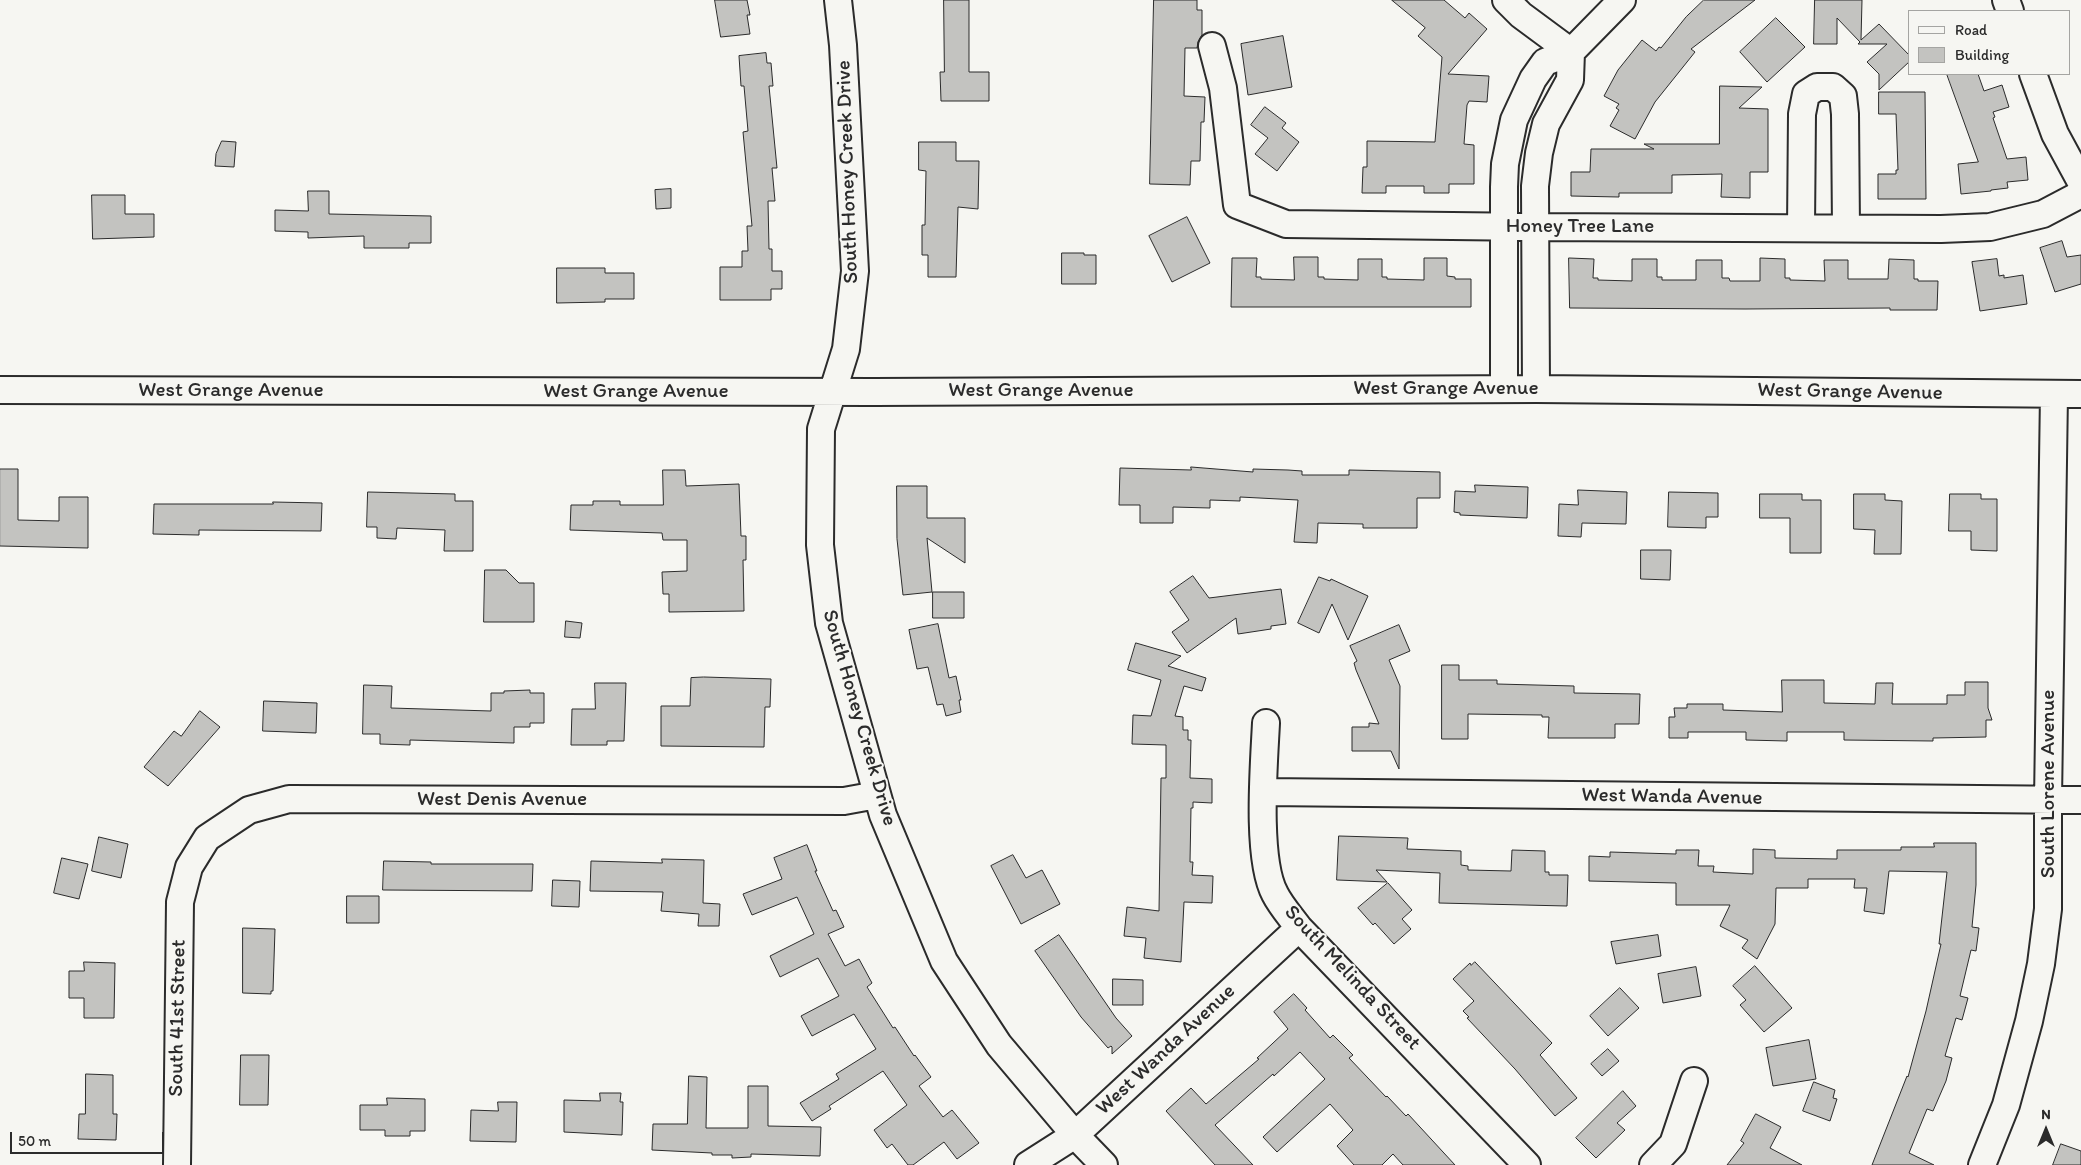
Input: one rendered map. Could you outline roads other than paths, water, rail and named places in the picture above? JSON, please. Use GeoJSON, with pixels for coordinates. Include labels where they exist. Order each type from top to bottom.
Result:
{"type":"FeatureCollection","features":[{"type":"Feature","properties":{"kind":"street","name":"South Honey Creek Drive"},"geometry":{"type":"LineString","coordinates":[[838,0],[844,45],[856,271],[846,349],[821,429],[820,545],[829,623],[876,795],[944,961],[999,1045],[1104,1165]]}},
{"type":"Feature","properties":{"kind":"street"},"geometry":{"type":"LineString","coordinates":[[1506,0],[1521,15],[1571,52]]}},
{"type":"Feature","properties":{"kind":"street"},"geometry":{"type":"LineString","coordinates":[[1504,389],[1505,164],[1514,120],[1533,79],[1545,62],[1571,52],[1622,0]]}},
{"type":"Feature","properties":{"kind":"street","name":"Honey Tree Lane"},"geometry":{"type":"LineString","coordinates":[[1212,46],[1223,88],[1237,205],[1286,224],[1941,229],[1990,227],[2042,214],[2081,194]]}},
{"type":"Feature","properties":{"kind":"street"},"geometry":{"type":"LineString","coordinates":[[1536,389],[1535,186],[1539,153],[1546,124],[1570,80],[1571,52]]}},
{"type":"Feature","properties":{"kind":"street"},"geometry":{"type":"LineString","coordinates":[[2033,75],[2055,134],[2081,182]]}},
{"type":"Feature","properties":{"kind":"street"},"geometry":{"type":"LineString","coordinates":[[1801,228],[1802,114],[1806,94],[1817,87],[1833,87],[1843,96],[1845,114],[1846,228]]}},
{"type":"Feature","properties":{"kind":"street","name":"West Grange Avenue"},"geometry":{"type":"LineString","coordinates":[[0,390],[833,392],[1536,389],[2081,394]]}},
{"type":"Feature","properties":{"kind":"street","name":"South Lorene Avenue"},"geometry":{"type":"LineString","coordinates":[[1982,1165],[2006,1105],[2029,1021],[2041,964],[2048,910],[2054,394]]}},
{"type":"Feature","properties":{"kind":"street","name":"South Melinda Street"},"geometry":{"type":"LineString","coordinates":[[1266,723],[1263,824],[1269,875],[1274,893],[1300,928],[1527,1165]]}},
{"type":"Feature","properties":{"kind":"street","name":"West Wanda Avenue"},"geometry":{"type":"LineString","coordinates":[[1264,792],[2081,800]]}},
{"type":"Feature","properties":{"kind":"street","name":"West Denis Avenue"},"geometry":{"type":"LineString","coordinates":[[180,902],[189,868],[207,838],[249,810],[289,799],[844,801],[876,795]]}},
{"type":"Feature","properties":{"kind":"street","name":"South 41st Street"},"geometry":{"type":"LineString","coordinates":[[177,1165],[180,902]]}},
{"type":"Feature","properties":{"kind":"street","name":"West Wanda Avenue"},"geometry":{"type":"LineString","coordinates":[[1028,1165],[1075,1134],[1300,928]]}},
{"type":"Feature","properties":{"kind":"street"},"geometry":{"type":"LineString","coordinates":[[1653,1165],[1674,1144],[1694,1081]]}}]}
